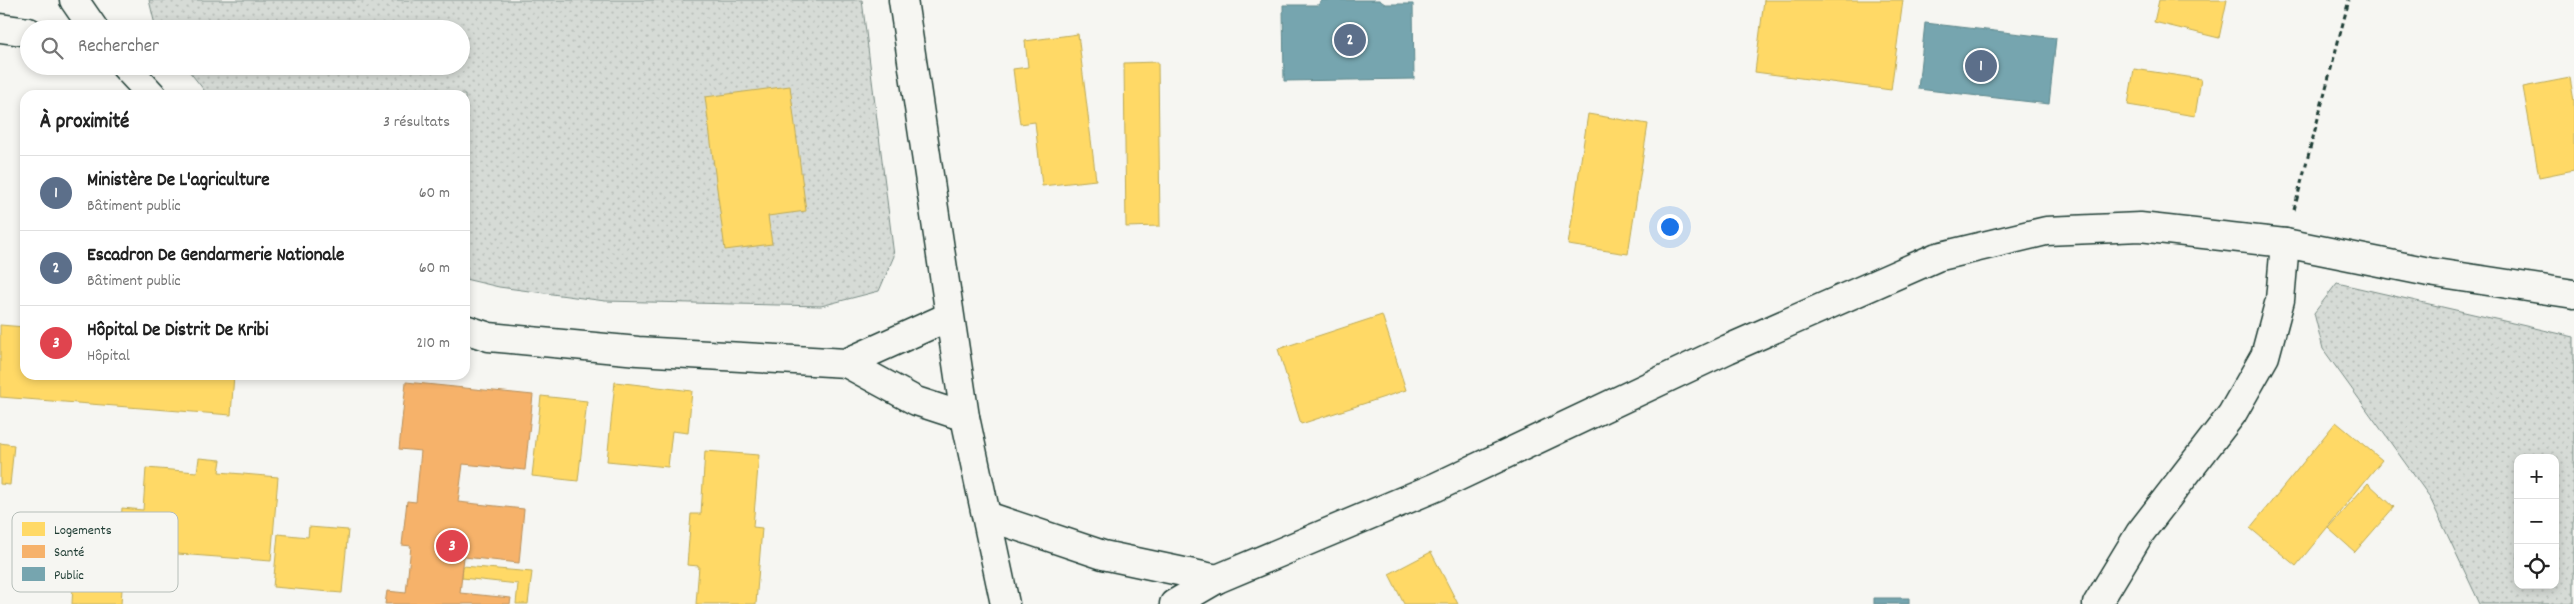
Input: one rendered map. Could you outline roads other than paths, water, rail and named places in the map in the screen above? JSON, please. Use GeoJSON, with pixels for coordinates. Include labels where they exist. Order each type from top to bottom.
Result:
{"type":"FeatureCollection","features":[{"type":"Feature","properties":{"kind":"street"},"geometry":{"type":"LineString","coordinates":[[74,0],[88,20]]}},
{"type":"Feature","properties":{"kind":"street"},"geometry":{"type":"LineString","coordinates":[[903,0],[948,317],[965,417],[1005,604]]}},
{"type":"Feature","properties":{"kind":"street"},"geometry":{"type":"LineString","coordinates":[[0,28],[20,31]]}},
{"type":"Feature","properties":{"kind":"street"},"geometry":{"type":"LineString","coordinates":[[133,75],[147,90]]}},
{"type":"Feature","properties":{"kind":"street"},"geometry":{"type":"LineString","coordinates":[[1174,604],[1217,579],[1436,487],[1728,349],[1937,257],[2046,231],[2130,227],[2285,242],[2430,272],[2574,294]]}},
{"type":"Feature","properties":{"kind":"street"},"geometry":{"type":"LineString","coordinates":[[2097,604],[2140,533],[2232,414],[2264,356],[2280,300],[2285,242]]}},
{"type":"Feature","properties":{"kind":"street"},"geometry":{"type":"LineString","coordinates":[[846,362],[948,317]]}},
{"type":"Feature","properties":{"kind":"street"},"geometry":{"type":"LineString","coordinates":[[470,331],[489,337],[638,351],[846,362],[916,401],[965,417]]}},
{"type":"Feature","properties":{"kind":"street"},"geometry":{"type":"LineString","coordinates":[[987,516],[1103,556],[1217,579]]}},
{"type":"Feature","properties":{"kind":"place","name":"Escadron De Gendarmerie Nationale"},"geometry":{"type":"Point","coordinates":[1350,40]}},
{"type":"Feature","properties":{"kind":"place","name":"Ministère De L'agriculture"},"geometry":{"type":"Point","coordinates":[1981,66]}},
{"type":"Feature","properties":{"kind":"place","name":"Hôpital De Distrit De Kribi"},"geometry":{"type":"Point","coordinates":[452,546]}}]}
